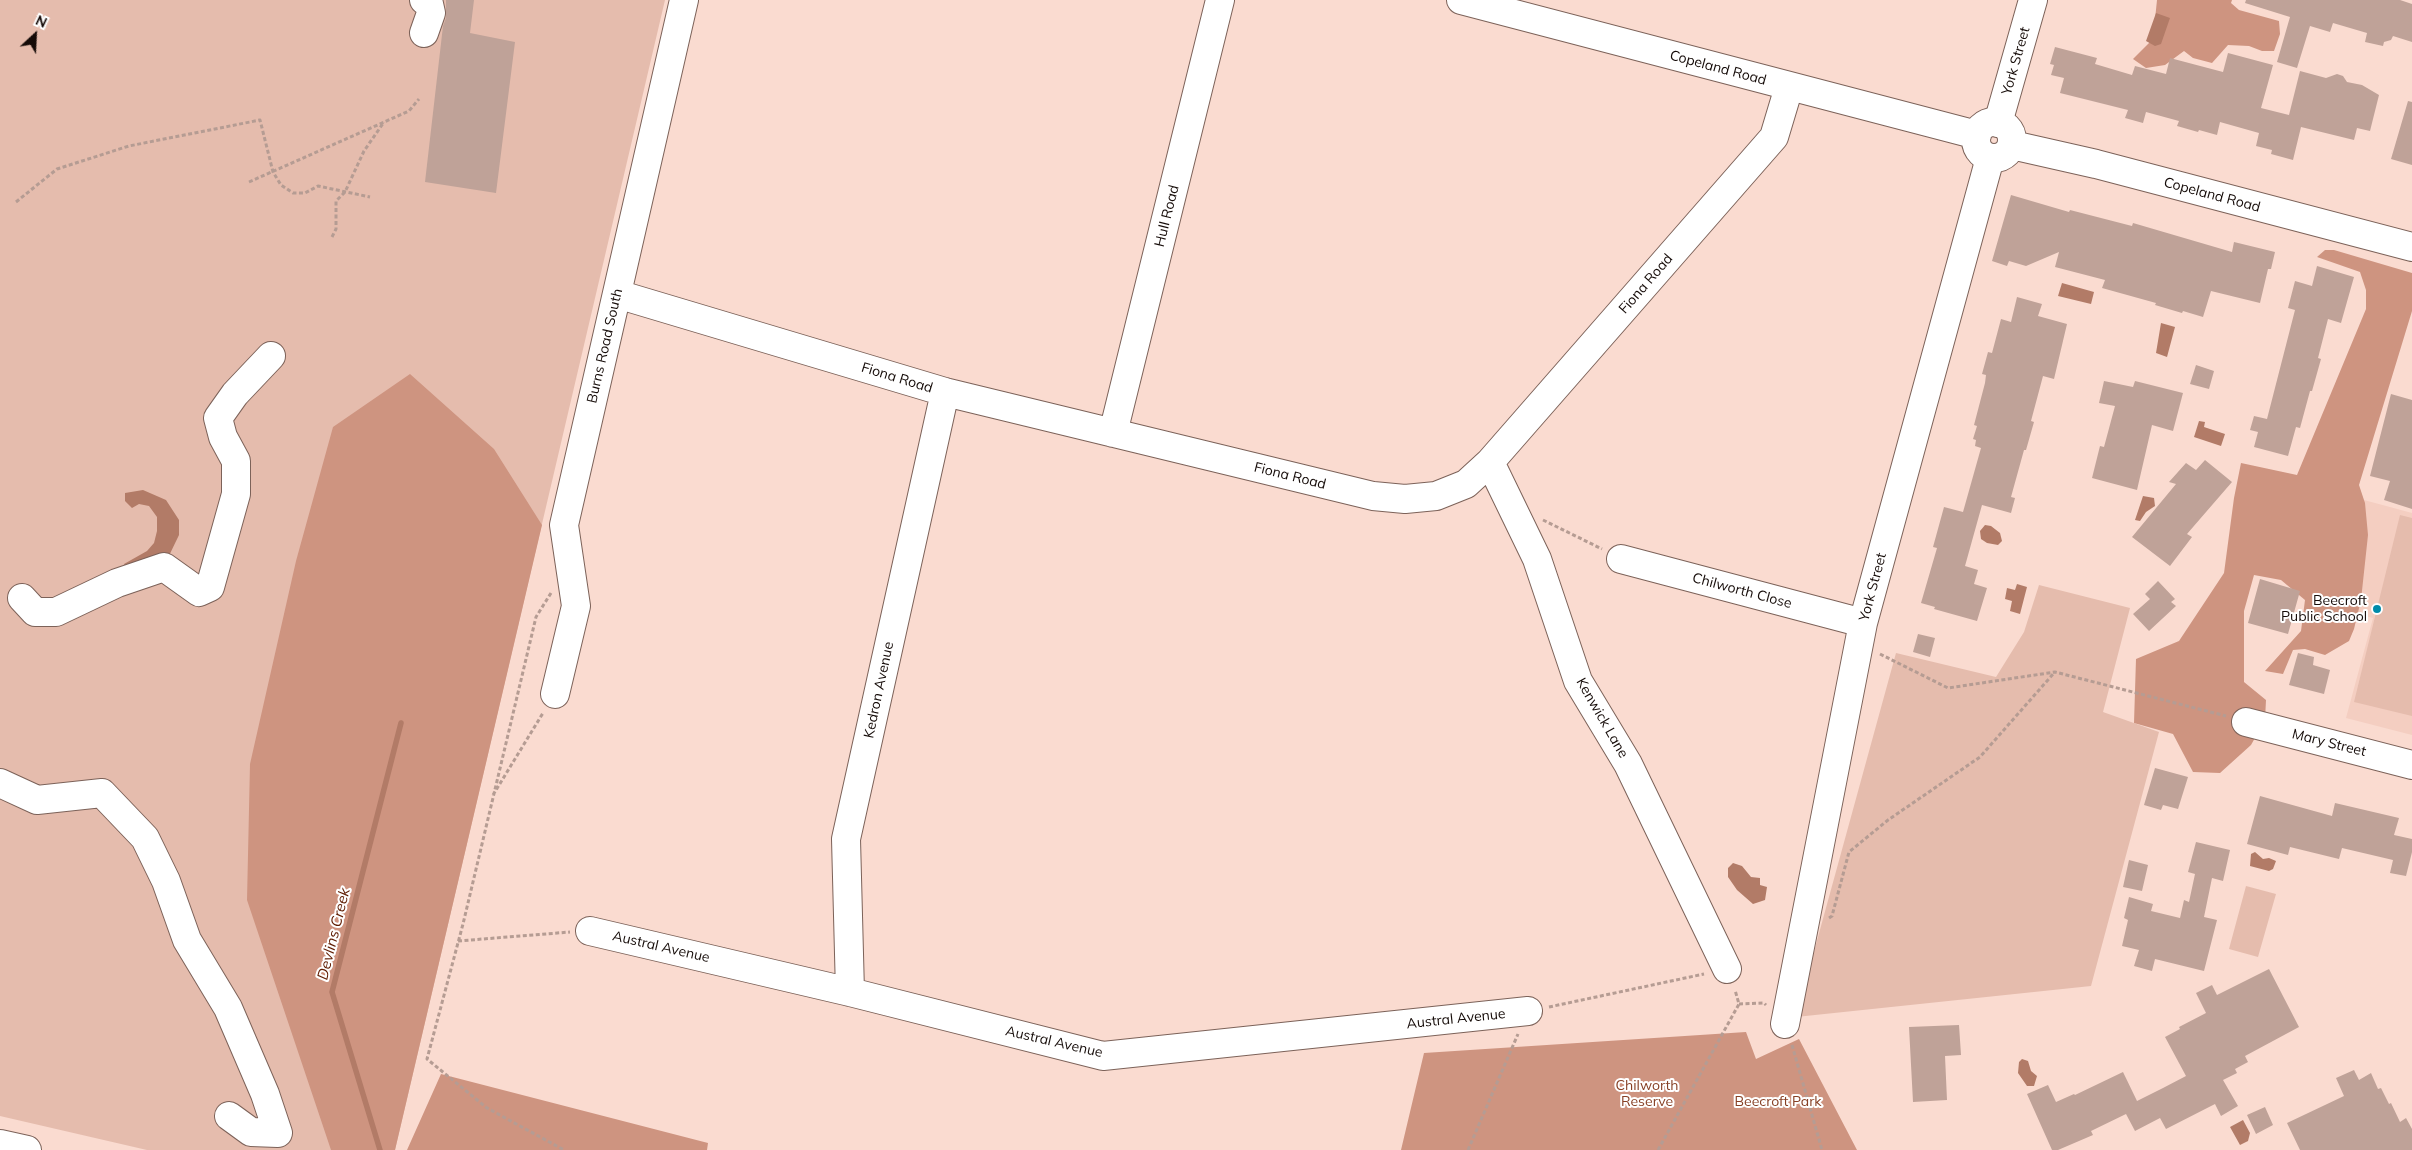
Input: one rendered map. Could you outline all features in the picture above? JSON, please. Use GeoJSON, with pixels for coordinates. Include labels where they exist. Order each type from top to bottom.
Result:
{"type":"FeatureCollection","features":[{"type":"Feature","properties":{"kind":"main road"},"geometry":{"type":"LineString","coordinates":[[424,0],[429,4],[432,13],[424,33]]}},
{"type":"Feature","properties":{"kind":"main road","name":"Burns Road South"},"geometry":{"type":"LineString","coordinates":[[555,694],[576,606],[564,525],[684,0]]}},
{"type":"Feature","properties":{"kind":"main road","name":"Hull Road"},"geometry":{"type":"LineString","coordinates":[[1113,433],[1220,0]]}},
{"type":"Feature","properties":{"kind":"main road","name":"Copeland Road"},"geometry":{"type":"LineString","coordinates":[[1460,0],[2412,247]]}},
{"type":"Feature","properties":{"kind":"main road","name":"York Street"},"geometry":{"type":"LineString","coordinates":[[1786,1024],[1861,634],[2033,0]]}},
{"type":"Feature","properties":{"kind":"main road","name":"Fiona Road"},"geometry":{"type":"LineString","coordinates":[[617,294],[945,392],[1373,496],[1405,498],[1436,496],[1466,484],[1490,462],[1774,137],[1789,86]]}},
{"type":"Feature","properties":{"kind":"main road"},"geometry":{"type":"LineString","coordinates":[[22,598],[35,612],[56,612],[117,583],[164,567],[199,592],[210,587],[236,494],[236,461],[223,437],[218,418],[235,394],[271,356]]}},
{"type":"Feature","properties":{"kind":"main road","name":"Kedron Avenue"},"geometry":{"type":"LineString","coordinates":[[850,992],[846,839],[945,392]]}},
{"type":"Feature","properties":{"kind":"main road","name":"Kenwick Lane"},"geometry":{"type":"LineString","coordinates":[[1490,462],[1537,560],[1578,681],[1628,764],[1727,969]]}},
{"type":"Feature","properties":{"kind":"main road","name":"Chilworth Close"},"geometry":{"type":"LineString","coordinates":[[1621,559],[1861,634]]}},
{"type":"Feature","properties":{"kind":"main road","name":"Mary Street"},"geometry":{"type":"LineString","coordinates":[[2246,722],[2412,765]]}},
{"type":"Feature","properties":{"kind":"main road"},"geometry":{"type":"LineString","coordinates":[[0,783],[37,800],[102,793],[145,838],[166,881],[187,940],[228,1008],[265,1094],[278,1133],[251,1132],[229,1116]]}},
{"type":"Feature","properties":{"kind":"main road","name":"Austral Avenue"},"geometry":{"type":"LineString","coordinates":[[590,931],[850,992],[1103,1056],[1528,1011]]}},
{"type":"Feature","properties":{"kind":"main road"},"geometry":{"type":"LineString","coordinates":[[0,1144],[27,1150]]}},
{"type":"Feature","properties":{"kind":"path"},"geometry":{"type":"LineString","coordinates":[[249,182],[410,111],[419,99]]}},
{"type":"Feature","properties":{"kind":"path"},"geometry":{"type":"LineString","coordinates":[[16,202],[57,169],[128,146],[260,120],[273,172],[281,185],[293,193],[304,193],[318,186],[370,196]]}},
{"type":"Feature","properties":{"kind":"path"},"geometry":{"type":"LineString","coordinates":[[332,237],[337,220],[336,201],[345,192],[364,151],[385,122]]}},
{"type":"Feature","properties":{"kind":"path"},"geometry":{"type":"LineString","coordinates":[[1541,519],[1621,559]]}},
{"type":"Feature","properties":{"kind":"path"},"geometry":{"type":"LineString","coordinates":[[564,1150],[487,1108],[427,1059],[458,941],[536,617],[570,564]]}},
{"type":"Feature","properties":{"kind":"path"},"geometry":{"type":"LineString","coordinates":[[1861,634],[1948,688],[2055,672],[2246,722]]}},
{"type":"Feature","properties":{"kind":"path"},"geometry":{"type":"LineString","coordinates":[[1803,934],[1832,916],[1849,852],[1888,820],[1980,757],[2055,672]]}},
{"type":"Feature","properties":{"kind":"path"},"geometry":{"type":"LineString","coordinates":[[492,798],[555,694]]}},
{"type":"Feature","properties":{"kind":"path"},"geometry":{"type":"LineString","coordinates":[[458,941],[590,931]]}},
{"type":"Feature","properties":{"kind":"path"},"geometry":{"type":"LineString","coordinates":[[1468,1150],[1528,1011],[1727,969]]}},
{"type":"Feature","properties":{"kind":"path"},"geometry":{"type":"LineString","coordinates":[[1658,1150],[1740,1004]]}},
{"type":"Feature","properties":{"kind":"path"},"geometry":{"type":"LineString","coordinates":[[1786,1024],[1822,1150]]}},
{"type":"Feature","properties":{"kind":"shaded area"},"geometry":{"type":"Polygon","coordinates":[[[0,0],[665,0],[395,1150],[147,1150],[0,1116],[0,0]]]}},
{"type":"Feature","properties":{"kind":"shaded area"},"geometry":{"type":"Polygon","coordinates":[[[2156,13],[2170,18],[2161,44],[2155,46],[2146,41],[2156,13]]]}},
{"type":"Feature","properties":{"kind":"shaded area"},"geometry":{"type":"Polygon","coordinates":[[[2062,283],[2094,292],[2091,304],[2058,296],[2062,283]]]}},
{"type":"Feature","properties":{"kind":"shaded area"},"geometry":{"type":"Polygon","coordinates":[[[2161,323],[2175,327],[2167,357],[2156,353],[2161,323]]]}},
{"type":"Feature","properties":{"kind":"shaded area"},"geometry":{"type":"Polygon","coordinates":[[[2199,421],[2205,422],[2204,427],[2225,434],[2221,446],[2194,437],[2199,421]]]}},
{"type":"Feature","properties":{"kind":"shaded area"},"geometry":{"type":"Polygon","coordinates":[[[143,490],[166,500],[179,520],[179,535],[165,564],[128,576],[124,564],[147,551],[154,543],[157,531],[157,517],[149,506],[139,504],[132,508],[125,501],[125,493],[143,490]]]}},
{"type":"Feature","properties":{"kind":"shaded area","name":"Beecroft Public School"},"geometry":{"type":"Polygon","coordinates":[[[2338,493],[2412,513],[2412,735],[2346,718],[2373,618],[2309,601],[2338,493]]]}},
{"type":"Feature","properties":{"kind":"shaded area"},"geometry":{"type":"Polygon","coordinates":[[[2143,496],[2154,498],[2155,506],[2146,512],[2140,521],[2135,520],[2143,496]]]}},
{"type":"Feature","properties":{"kind":"shaded area"},"geometry":{"type":"Polygon","coordinates":[[[2400,515],[2412,518],[2412,716],[2354,702],[2400,515]]]}},
{"type":"Feature","properties":{"kind":"shaded area"},"geometry":{"type":"Polygon","coordinates":[[[1985,525],[1991,526],[2000,533],[2002,541],[1998,545],[1987,543],[1981,539],[1980,531],[1985,525]]]}},
{"type":"Feature","properties":{"kind":"shaded area"},"geometry":{"type":"Polygon","coordinates":[[[2017,584],[2027,587],[2020,614],[2010,611],[2012,601],[2005,599],[2007,588],[2015,590],[2017,584]]]}},
{"type":"Feature","properties":{"kind":"shaded area"},"geometry":{"type":"Polygon","coordinates":[[[2039,585],[2130,608],[2103,712],[2159,732],[2091,986],[1796,1017],[1896,653],[1996,677],[2024,632],[2039,585]]]}},
{"type":"Feature","properties":{"kind":"shaded area"},"geometry":{"type":"Polygon","coordinates":[[[2255,852],[2263,859],[2269,858],[2276,861],[2273,869],[2269,871],[2250,866],[2251,854],[2255,852]]]}},
{"type":"Feature","properties":{"kind":"shaded area"},"geometry":{"type":"Polygon","coordinates":[[[1733,863],[1742,866],[1751,877],[1760,878],[1760,885],[1767,887],[1765,900],[1753,904],[1737,890],[1728,877],[1728,868],[1733,863]]]}},
{"type":"Feature","properties":{"kind":"shaded area"},"geometry":{"type":"Polygon","coordinates":[[[2246,886],[2276,894],[2258,957],[2229,949],[2246,886]]]}},
{"type":"Feature","properties":{"kind":"shaded area"},"geometry":{"type":"Polygon","coordinates":[[[2022,1059],[2028,1061],[2031,1071],[2037,1076],[2034,1086],[2027,1086],[2018,1073],[2019,1062],[2022,1059]]]}},
{"type":"Feature","properties":{"kind":"shaded area"},"geometry":{"type":"Polygon","coordinates":[[[2243,1120],[2250,1133],[2248,1141],[2240,1145],[2230,1127],[2243,1120]]]}},
{"type":"Feature","properties":{"kind":"green space"},"geometry":{"type":"Polygon","coordinates":[[[2157,0],[2232,0],[2231,3],[2239,10],[2279,21],[2280,34],[2274,51],[2262,51],[2249,46],[2228,45],[2212,63],[2193,58],[2184,51],[2165,65],[2146,68],[2133,59],[2153,39],[2157,0]]]}},
{"type":"Feature","properties":{"kind":"green space"},"geometry":{"type":"Polygon","coordinates":[[[2325,250],[2334,250],[2412,273],[2412,311],[2359,485],[2365,503],[2368,535],[2361,600],[2354,629],[2349,641],[2325,655],[2305,649],[2293,650],[2283,674],[2265,671],[2301,631],[2305,600],[2281,580],[2254,575],[2244,611],[2244,682],[2266,700],[2265,720],[2251,745],[2220,773],[2193,772],[2173,734],[2134,723],[2136,659],[2179,641],[2224,573],[2234,498],[2241,463],[2297,475],[2366,309],[2366,290],[2360,272],[2317,257],[2325,250]]]}},
{"type":"Feature","properties":{"kind":"green space"},"geometry":{"type":"Polygon","coordinates":[[[410,374],[494,449],[542,525],[395,1150],[331,1150],[247,900],[250,764],[296,561],[333,427],[410,374]]]}},
{"type":"Feature","properties":{"kind":"green space","name":"Chilworth Reserve"},"geometry":{"type":"Polygon","coordinates":[[[1746,1032],[1756,1059],[1799,1039],[1857,1150],[1401,1150],[1424,1053],[1746,1032]]]}},
{"type":"Feature","properties":{"kind":"green space"},"geometry":{"type":"Polygon","coordinates":[[[441,1074],[708,1143],[707,1150],[407,1150],[441,1074]]]}},
{"type":"Feature","properties":{"kind":"building"},"geometry":{"type":"Polygon","coordinates":[[[446,0],[474,0],[470,33],[515,42],[496,193],[425,182],[443,26],[446,18],[446,0]]]}},
{"type":"Feature","properties":{"kind":"building"},"geometry":{"type":"Polygon","coordinates":[[[2246,0],[2400,0],[2412,4],[2412,42],[2393,36],[2391,40],[2384,42],[2383,46],[2365,42],[2367,33],[2333,23],[2330,32],[2310,26],[2297,68],[2277,62],[2290,17],[2245,3],[2246,0]]]}},
{"type":"Feature","properties":{"kind":"building"},"geometry":{"type":"Polygon","coordinates":[[[2055,47],[2097,58],[2095,64],[2132,75],[2135,66],[2166,74],[2170,58],[2223,72],[2228,53],[2273,65],[2261,108],[2289,115],[2300,71],[2326,78],[2337,74],[2343,76],[2347,82],[2362,85],[2379,95],[2370,131],[2357,128],[2354,140],[2301,127],[2293,160],[2271,154],[2272,150],[2256,146],[2259,133],[2220,122],[2217,135],[2199,130],[2198,132],[2177,126],[2179,121],[2146,112],[2143,123],[2125,118],[2128,110],[2060,93],[2064,78],[2051,75],[2054,65],[2050,64],[2055,47]]]}},
{"type":"Feature","properties":{"kind":"building"},"geometry":{"type":"Polygon","coordinates":[[[2408,101],[2412,102],[2412,165],[2391,159],[2408,101]]]}},
{"type":"Feature","properties":{"kind":"building"},"geometry":{"type":"Polygon","coordinates":[[[2011,195],[2069,212],[2070,210],[2132,226],[2133,223],[2232,252],[2234,242],[2275,252],[2271,269],[2268,269],[2260,303],[2211,291],[2203,317],[2183,311],[2182,313],[2155,305],[2156,303],[2102,288],[2105,280],[2055,267],[2059,252],[2026,266],[2009,261],[2007,266],[1992,261],[2011,195]]]}},
{"type":"Feature","properties":{"kind":"building"},"geometry":{"type":"Polygon","coordinates":[[[2317,266],[2354,277],[2341,323],[2328,319],[2318,358],[2321,359],[2312,391],[2310,391],[2300,428],[2296,427],[2288,456],[2254,447],[2258,432],[2250,430],[2254,416],[2267,419],[2295,310],[2288,308],[2295,281],[2312,286],[2317,266]]]}},
{"type":"Feature","properties":{"kind":"building"},"geometry":{"type":"Polygon","coordinates":[[[2017,297],[2042,304],[2038,316],[2067,324],[2054,379],[2043,376],[2031,421],[2034,422],[2011,497],[2015,498],[2011,513],[1982,505],[1965,566],[1978,570],[1974,584],[1987,588],[1977,621],[1934,609],[1935,607],[1921,603],[1937,548],[1933,547],[1944,507],[1963,512],[1981,448],[1975,446],[1976,440],[1973,439],[1977,426],[1974,425],[1985,383],[1986,375],[1982,374],[1988,352],[1992,353],[2001,319],[2011,322],[2017,297]]]}},
{"type":"Feature","properties":{"kind":"building"},"geometry":{"type":"Polygon","coordinates":[[[2196,365],[2214,371],[2209,389],[2190,384],[2196,365]]]}},
{"type":"Feature","properties":{"kind":"building"},"geometry":{"type":"Polygon","coordinates":[[[2104,381],[2133,387],[2135,381],[2183,393],[2173,431],[2152,425],[2137,490],[2092,478],[2100,446],[2104,447],[2115,406],[2099,403],[2104,381]]]}},
{"type":"Feature","properties":{"kind":"building"},"geometry":{"type":"Polygon","coordinates":[[[2391,394],[2412,400],[2412,509],[2384,500],[2390,481],[2370,476],[2391,394]]]}},
{"type":"Feature","properties":{"kind":"building"},"geometry":{"type":"Polygon","coordinates":[[[2205,460],[2232,482],[2187,534],[2192,537],[2170,566],[2132,537],[2176,484],[2169,482],[2186,463],[2196,470],[2205,460]]]}},
{"type":"Feature","properties":{"kind":"building"},"geometry":{"type":"Polygon","coordinates":[[[2260,579],[2300,591],[2288,634],[2248,623],[2260,579]]]}},
{"type":"Feature","properties":{"kind":"building"},"geometry":{"type":"Polygon","coordinates":[[[2158,581],[2175,599],[2171,602],[2176,606],[2149,631],[2133,614],[2150,599],[2145,594],[2158,581]]]}},
{"type":"Feature","properties":{"kind":"building"},"geometry":{"type":"Polygon","coordinates":[[[1918,634],[1935,638],[1930,657],[1913,652],[1918,634]]]}},
{"type":"Feature","properties":{"kind":"building"},"geometry":{"type":"Polygon","coordinates":[[[2298,653],[2314,657],[2313,665],[2330,670],[2324,694],[2289,685],[2298,653]]]}},
{"type":"Feature","properties":{"kind":"building"},"geometry":{"type":"Polygon","coordinates":[[[2155,768],[2188,777],[2178,809],[2163,805],[2161,810],[2144,805],[2155,768]]]}},
{"type":"Feature","properties":{"kind":"building"},"geometry":{"type":"Polygon","coordinates":[[[2260,796],[2332,816],[2335,803],[2399,818],[2394,835],[2412,839],[2412,852],[2406,876],[2390,873],[2393,860],[2342,848],[2339,859],[2290,847],[2288,855],[2247,844],[2260,796]]]}},
{"type":"Feature","properties":{"kind":"building"},"geometry":{"type":"Polygon","coordinates":[[[2196,842],[2230,850],[2223,881],[2212,878],[2204,917],[2217,920],[2204,971],[2155,959],[2152,971],[2134,966],[2139,950],[2122,946],[2128,920],[2124,918],[2129,897],[2153,904],[2151,911],[2180,918],[2184,900],[2189,902],[2195,874],[2188,872],[2196,842]]]}},
{"type":"Feature","properties":{"kind":"building"},"geometry":{"type":"Polygon","coordinates":[[[2129,860],[2148,865],[2142,891],[2123,887],[2129,860]]]}},
{"type":"Feature","properties":{"kind":"building"},"geometry":{"type":"Polygon","coordinates":[[[2269,969],[2299,1027],[2245,1056],[2248,1062],[2235,1069],[2237,1073],[2223,1080],[2238,1106],[2221,1116],[2215,1104],[2166,1129],[2160,1118],[2135,1131],[2126,1114],[2091,1131],[2093,1135],[2058,1150],[2052,1150],[2027,1094],[2048,1085],[2056,1102],[2123,1072],[2137,1101],[2163,1088],[2186,1076],[2165,1037],[2180,1029],[2179,1027],[2206,1013],[2196,993],[2212,985],[2217,995],[2269,969]]]}},
{"type":"Feature","properties":{"kind":"building"},"geometry":{"type":"Polygon","coordinates":[[[1959,1025],[1961,1055],[1945,1056],[1947,1100],[1913,1102],[1909,1027],[1959,1025]]]}},
{"type":"Feature","properties":{"kind":"building"},"geometry":{"type":"Polygon","coordinates":[[[2354,1070],[2359,1080],[2371,1073],[2378,1089],[2381,1088],[2389,1104],[2391,1103],[2400,1122],[2406,1118],[2412,1129],[2412,1150],[2300,1150],[2287,1123],[2344,1096],[2336,1078],[2354,1070]]]}},
{"type":"Feature","properties":{"kind":"building"},"geometry":{"type":"Polygon","coordinates":[[[2265,1107],[2273,1125],[2256,1134],[2247,1115],[2265,1107]]]}},
{"type":"Feature","properties":{"kind":"waterway","name":"Devlins Creek"},"geometry":{"type":"LineString","coordinates":[[380,1150],[332,992],[401,723]]}},
{"type":"Feature","properties":{"kind":"place","name":"Beecroft Public School"},"geometry":{"type":"Point","coordinates":[2377,609]}},
{"type":"Feature","properties":{"kind":"park label","name":"Beecroft Park"},"geometry":{"type":"Point","coordinates":[1778,1102]}}]}
